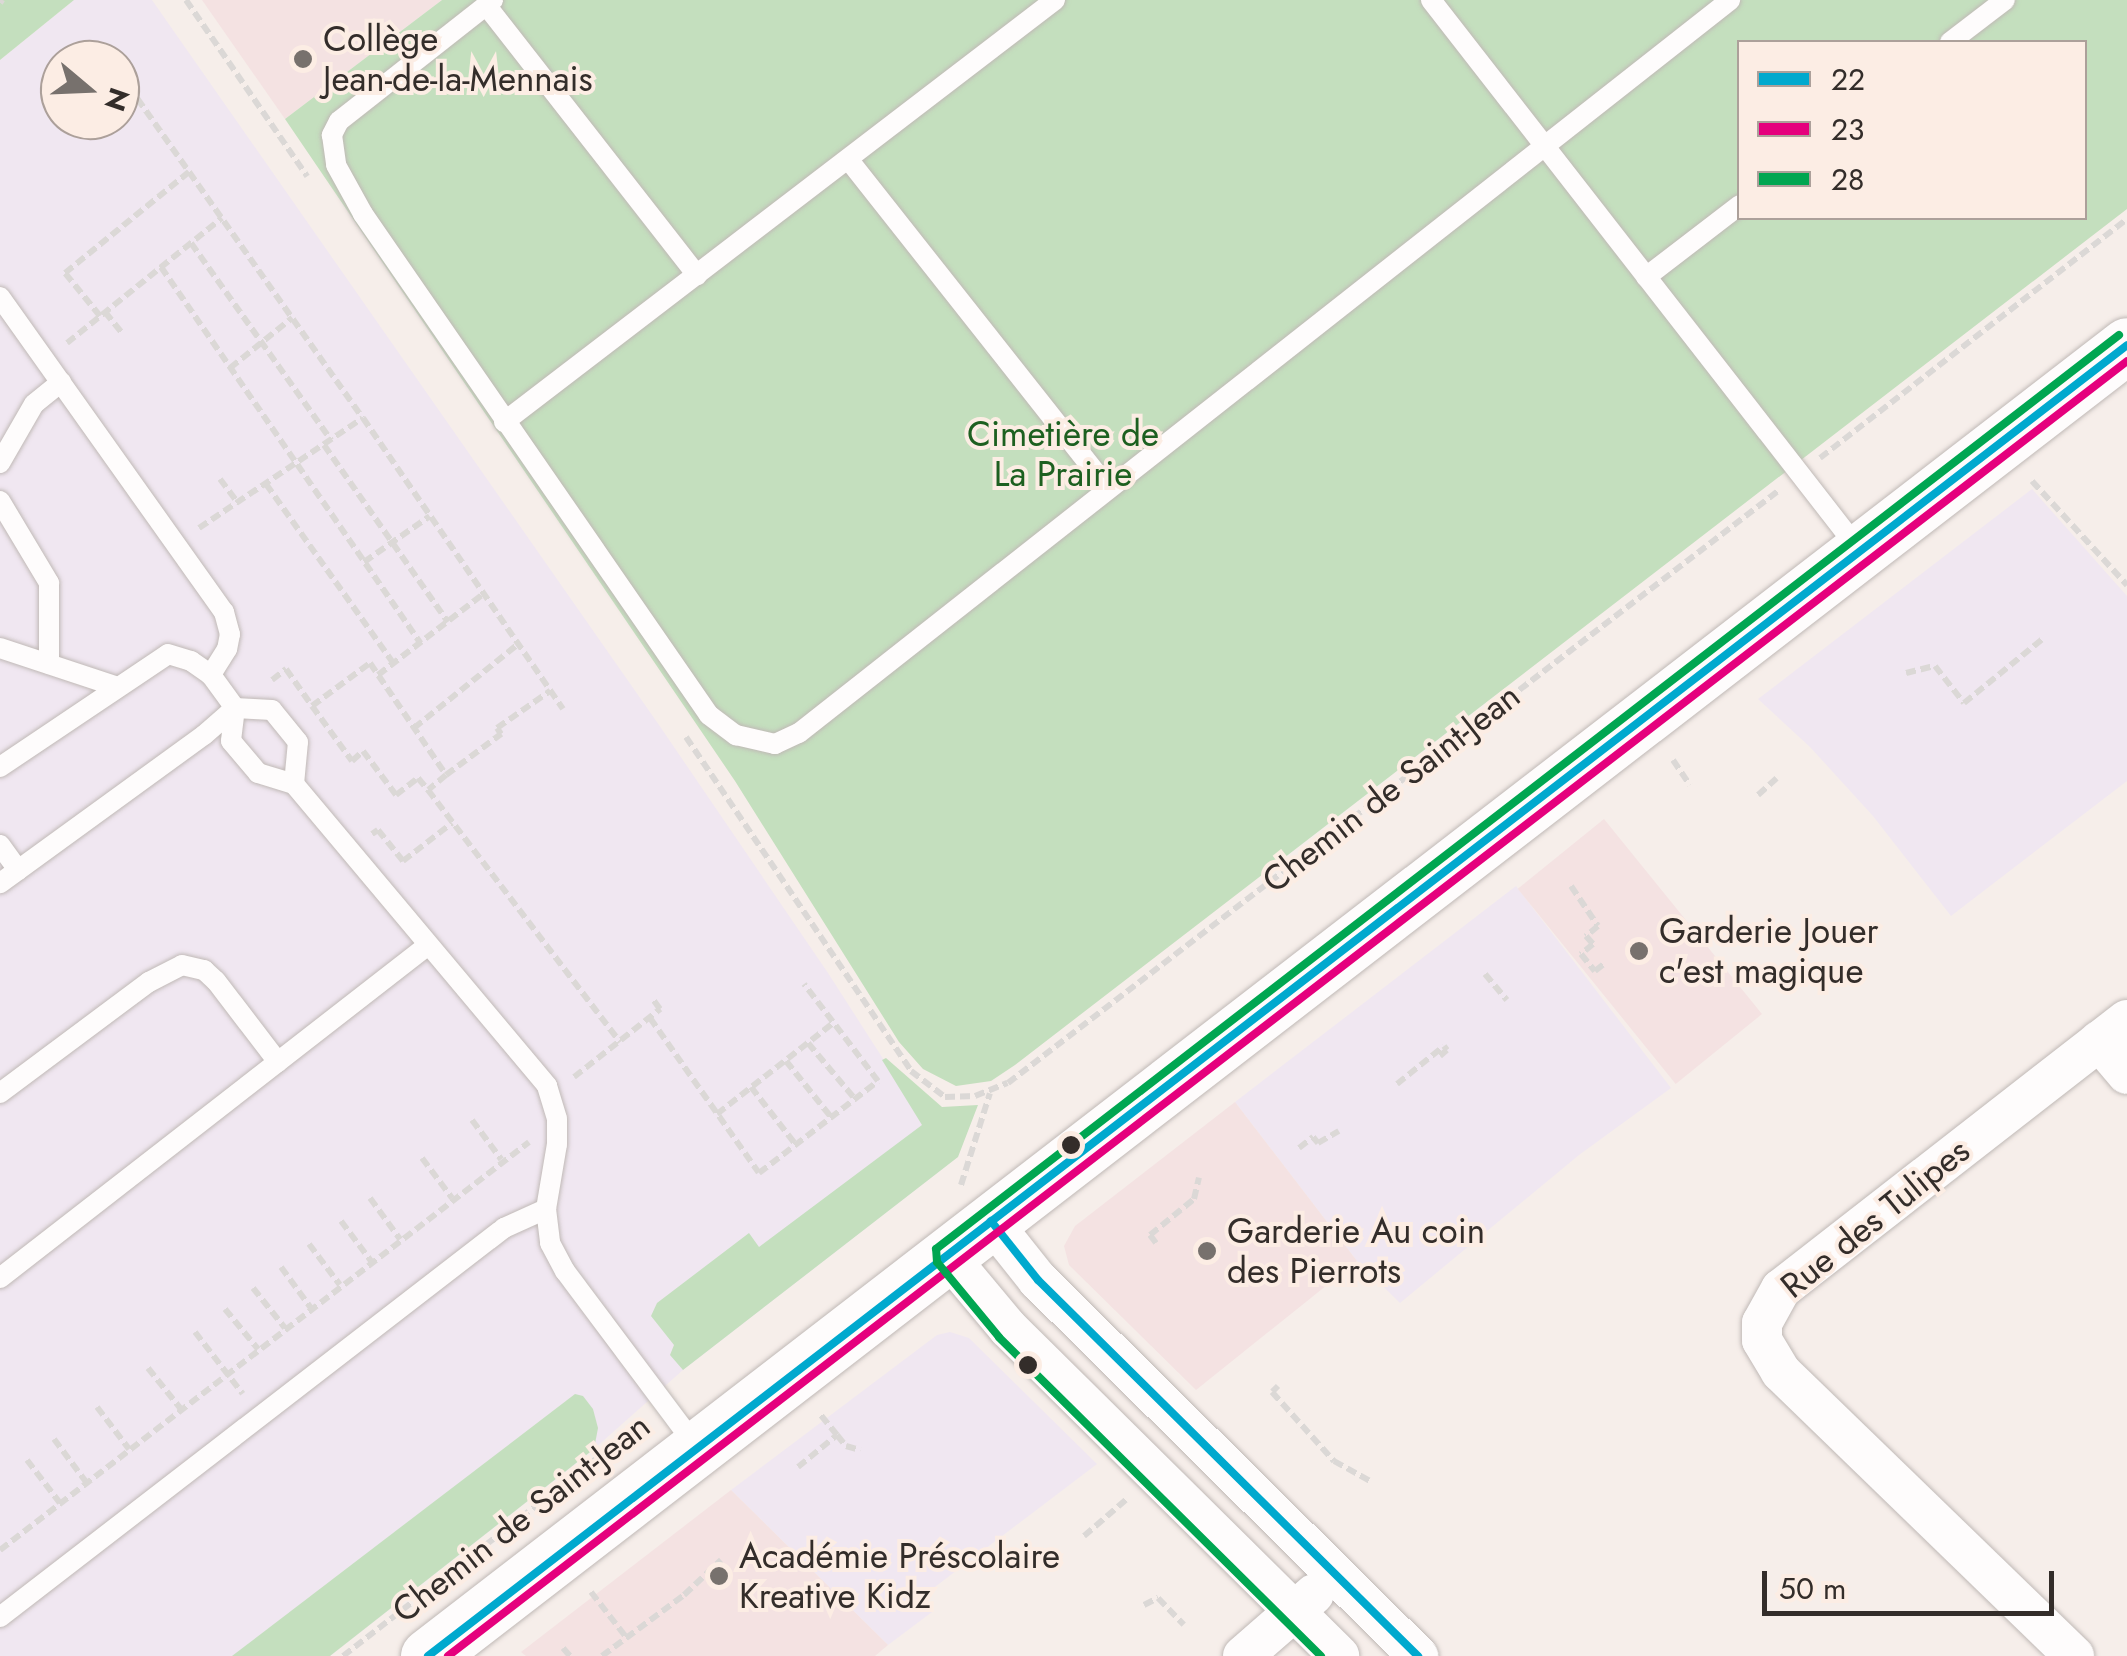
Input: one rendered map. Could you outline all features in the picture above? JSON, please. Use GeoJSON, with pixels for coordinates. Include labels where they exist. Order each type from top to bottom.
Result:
{"type":"FeatureCollection","features":[{"type":"Feature","properties":{"kind":"main road","name":"Chemin de Saint-Jean"},"geometry":{"type":"LineString","coordinates":[[428,1656],[2127,345]]}},
{"type":"Feature","properties":{"kind":"street"},"geometry":{"type":"LineString","coordinates":[[2113,1031],[2127,1074]]}},
{"type":"Feature","properties":{"kind":"street","name":"Rue des Tulipes"},"geometry":{"type":"LineString","coordinates":[[2074,1656],[1781,1372],[1762,1340],[1762,1323],[1781,1289],[2113,1031]]}},
{"type":"Feature","properties":{"kind":"street"},"geometry":{"type":"LineString","coordinates":[[992,1220],[1038,1280],[1418,1656]]}},
{"type":"Feature","properties":{"kind":"street"},"geometry":{"type":"LineString","coordinates":[[946,1255],[1008,1328],[1339,1656]]}},
{"type":"Feature","properties":{"kind":"street"},"geometry":{"type":"LineString","coordinates":[[1244,1656],[1334,1574]]}},
{"type":"Feature","properties":{"kind":"lane"},"geometry":{"type":"LineString","coordinates":[[504,422],[1055,0]]}},
{"type":"Feature","properties":{"kind":"lane"},"geometry":{"type":"LineString","coordinates":[[1431,0],[1860,550]]}},
{"type":"Feature","properties":{"kind":"lane"},"geometry":{"type":"LineString","coordinates":[[697,274],[490,3],[353,106],[332,134],[332,148],[344,183],[363,214],[709,715],[721,727],[756,742],[774,744],[799,733],[1730,0]]}},
{"type":"Feature","properties":{"kind":"lane"},"geometry":{"type":"LineString","coordinates":[[1953,40],[2006,0]]}},
{"type":"Feature","properties":{"kind":"lane"},"geometry":{"type":"LineString","coordinates":[[848,159],[1108,488]]}},
{"type":"Feature","properties":{"kind":"lane"},"geometry":{"type":"LineString","coordinates":[[1646,277],[1737,207]]}},
{"type":"Feature","properties":{"kind":"lane"},"geometry":{"type":"LineString","coordinates":[[0,297],[177,543],[228,623],[227,649],[211,675]]}},
{"type":"Feature","properties":{"kind":"lane"},"geometry":{"type":"LineString","coordinates":[[0,462],[34,404],[61,382]]}},
{"type":"Feature","properties":{"kind":"lane"},"geometry":{"type":"LineString","coordinates":[[0,501],[49,583],[49,664]]}},
{"type":"Feature","properties":{"kind":"lane"},"geometry":{"type":"LineString","coordinates":[[0,648],[115,686]]}},
{"type":"Feature","properties":{"kind":"lane"},"geometry":{"type":"LineString","coordinates":[[0,766],[168,654],[191,661],[211,675],[235,708],[231,741],[258,773],[294,784],[547,1086],[555,1104],[558,1144],[546,1209],[556,1255],[697,1448]]}},
{"type":"Feature","properties":{"kind":"lane"},"geometry":{"type":"LineString","coordinates":[[0,883],[204,736],[235,708],[272,710],[298,742],[294,784]]}},
{"type":"Feature","properties":{"kind":"lane"},"geometry":{"type":"LineString","coordinates":[[0,845],[18,870]]}},
{"type":"Feature","properties":{"kind":"lane"},"geometry":{"type":"LineString","coordinates":[[0,1278],[427,946]]}},
{"type":"Feature","properties":{"kind":"lane"},"geometry":{"type":"LineString","coordinates":[[0,1093],[149,982],[182,965],[204,970],[216,981],[278,1062]]}},
{"type":"Feature","properties":{"kind":"lane"},"geometry":{"type":"LineString","coordinates":[[0,1617],[504,1228],[546,1209]]}},
{"type":"Feature","properties":{"kind":"path"},"geometry":{"type":"LineString","coordinates":[[140,102],[563,709]]}},
{"type":"Feature","properties":{"kind":"path"},"geometry":{"type":"LineString","coordinates":[[122,333],[65,273],[190,172]]}},
{"type":"Feature","properties":{"kind":"path"},"geometry":{"type":"LineString","coordinates":[[78,358],[66,343],[222,218]]}},
{"type":"Feature","properties":{"kind":"path"},"geometry":{"type":"LineString","coordinates":[[1810,466],[2127,219]]}},
{"type":"Feature","properties":{"kind":"path"},"geometry":{"type":"LineString","coordinates":[[191,244],[448,622]]}},
{"type":"Feature","properties":{"kind":"path"},"geometry":{"type":"LineString","coordinates":[[161,267],[420,644]]}},
{"type":"Feature","properties":{"kind":"path"},"geometry":{"type":"LineString","coordinates":[[230,368],[292,318]]}},
{"type":"Feature","properties":{"kind":"path"},"geometry":{"type":"LineString","coordinates":[[177,543],[363,418]]}},
{"type":"Feature","properties":{"kind":"path"},"geometry":{"type":"LineString","coordinates":[[220,479],[238,503]]}},
{"type":"Feature","properties":{"kind":"path"},"geometry":{"type":"LineString","coordinates":[[2032,481],[2127,585]]}},
{"type":"Feature","properties":{"kind":"path","name":"Chemin de Saint-Jean"},"geometry":{"type":"LineString","coordinates":[[966,1158],[990,1092],[1008,1083],[1790,482]]}},
{"type":"Feature","properties":{"kind":"path"},"geometry":{"type":"LineString","coordinates":[[266,484],[393,663]]}},
{"type":"Feature","properties":{"kind":"path"},"geometry":{"type":"LineString","coordinates":[[188,513],[198,528]]}},
{"type":"Feature","properties":{"kind":"path"},"geometry":{"type":"LineString","coordinates":[[364,562],[430,516]]}},
{"type":"Feature","properties":{"kind":"path"},"geometry":{"type":"LineString","coordinates":[[378,676],[484,594]]}},
{"type":"Feature","properties":{"kind":"path"},"geometry":{"type":"LineString","coordinates":[[1906,674],[1935,666],[1964,703],[2046,637]]}},
{"type":"Feature","properties":{"kind":"path"},"geometry":{"type":"LineString","coordinates":[[414,728],[518,644]]}},
{"type":"Feature","properties":{"kind":"path"},"geometry":{"type":"LineString","coordinates":[[312,706],[370,664],[446,774]]}},
{"type":"Feature","properties":{"kind":"path"},"geometry":{"type":"LineString","coordinates":[[286,670],[352,761],[363,751],[396,796],[418,778],[620,1042]]}},
{"type":"Feature","properties":{"kind":"path"},"geometry":{"type":"LineString","coordinates":[[428,790],[500,734],[497,728],[550,691]]}},
{"type":"Feature","properties":{"kind":"path"},"geometry":{"type":"LineString","coordinates":[[1673,760],[1690,785]]}},
{"type":"Feature","properties":{"kind":"path"},"geometry":{"type":"LineString","coordinates":[[1758,795],[1777,778]]}},
{"type":"Feature","properties":{"kind":"path"},"geometry":{"type":"LineString","coordinates":[[378,830],[404,861],[452,823]]}},
{"type":"Feature","properties":{"kind":"path"},"geometry":{"type":"LineString","coordinates":[[1572,886],[1598,926],[1586,936],[1593,944],[1581,954],[1594,971],[1604,964]]}},
{"type":"Feature","properties":{"kind":"path"},"geometry":{"type":"LineString","coordinates":[[1485,974],[1508,1000]]}},
{"type":"Feature","properties":{"kind":"path"},"geometry":{"type":"LineString","coordinates":[[650,1018],[760,1173],[878,1081],[804,984]]}},
{"type":"Feature","properties":{"kind":"path"},"geometry":{"type":"LineString","coordinates":[[581,1072],[660,1009],[652,998]]}},
{"type":"Feature","properties":{"kind":"path"},"geometry":{"type":"LineString","coordinates":[[717,1114],[833,1023]]}},
{"type":"Feature","properties":{"kind":"path"},"geometry":{"type":"LineString","coordinates":[[808,1043],[855,1099]]}},
{"type":"Feature","properties":{"kind":"path"},"geometry":{"type":"LineString","coordinates":[[1397,1084],[1444,1046],[1447,1050],[1440,1056]]}},
{"type":"Feature","properties":{"kind":"path"},"geometry":{"type":"LineString","coordinates":[[786,1060],[831,1117]]}},
{"type":"Feature","properties":{"kind":"path"},"geometry":{"type":"LineString","coordinates":[[751,1088],[796,1144]]}},
{"type":"Feature","properties":{"kind":"path"},"geometry":{"type":"LineString","coordinates":[[472,1120],[502,1160]]}},
{"type":"Feature","properties":{"kind":"path"},"geometry":{"type":"LineString","coordinates":[[1299,1148],[1312,1137],[1318,1143],[1339,1131]]}},
{"type":"Feature","properties":{"kind":"path"},"geometry":{"type":"LineString","coordinates":[[1,1547],[525,1141]]}},
{"type":"Feature","properties":{"kind":"path"},"geometry":{"type":"LineString","coordinates":[[422,1158],[452,1198]]}},
{"type":"Feature","properties":{"kind":"path"},"geometry":{"type":"LineString","coordinates":[[1156,1243],[1150,1235],[1194,1199],[1199,1178]]}},
{"type":"Feature","properties":{"kind":"path"},"geometry":{"type":"LineString","coordinates":[[370,1198],[400,1239]]}},
{"type":"Feature","properties":{"kind":"path"},"geometry":{"type":"LineString","coordinates":[[340,1221],[371,1261]]}},
{"type":"Feature","properties":{"kind":"path"},"geometry":{"type":"LineString","coordinates":[[309,1244],[340,1286]]}},
{"type":"Feature","properties":{"kind":"path"},"geometry":{"type":"LineString","coordinates":[[281,1266],[312,1308]]}},
{"type":"Feature","properties":{"kind":"path"},"geometry":{"type":"LineString","coordinates":[[253,1288],[285,1328]]}},
{"type":"Feature","properties":{"kind":"path"},"geometry":{"type":"LineString","coordinates":[[225,1309],[258,1349]]}},
{"type":"Feature","properties":{"kind":"path"},"geometry":{"type":"LineString","coordinates":[[195,1332],[260,1417]]}},
{"type":"Feature","properties":{"kind":"path"},"geometry":{"type":"LineString","coordinates":[[148,1368],[181,1409]]}},
{"type":"Feature","properties":{"kind":"path"},"geometry":{"type":"LineString","coordinates":[[1278,1386],[1272,1392],[1334,1461],[1370,1481]]}},
{"type":"Feature","properties":{"kind":"path","name":"Chemin de Saint-Jean"},"geometry":{"type":"LineString","coordinates":[[343,1656],[665,1405]]}},
{"type":"Feature","properties":{"kind":"path"},"geometry":{"type":"LineString","coordinates":[[97,1407],[129,1449]]}},
{"type":"Feature","properties":{"kind":"path"},"geometry":{"type":"LineString","coordinates":[[821,1415],[846,1446],[860,1450]]}},
{"type":"Feature","properties":{"kind":"path"},"geometry":{"type":"LineString","coordinates":[[798,1467],[837,1435]]}},
{"type":"Feature","properties":{"kind":"path"},"geometry":{"type":"LineString","coordinates":[[54,1439],[86,1482]]}},
{"type":"Feature","properties":{"kind":"path"},"geometry":{"type":"LineString","coordinates":[[27,1460],[60,1503]]}},
{"type":"Feature","properties":{"kind":"path"},"geometry":{"type":"LineString","coordinates":[[1084,1536],[1134,1493]]}},
{"type":"Feature","properties":{"kind":"path"},"geometry":{"type":"LineString","coordinates":[[602,1656],[684,1594],[721,1560]]}},
{"type":"Feature","properties":{"kind":"path"},"geometry":{"type":"LineString","coordinates":[[591,1592],[626,1638]]}},
{"type":"Feature","properties":{"kind":"path"},"geometry":{"type":"LineString","coordinates":[[1144,1605],[1158,1598],[1184,1625]]}},
{"type":"Feature","properties":{"kind":"path"},"geometry":{"type":"LineString","coordinates":[[563,1648],[570,1656]]}},
{"type":"Feature","properties":{"kind":"shaded area"},"geometry":{"type":"Polygon","coordinates":[[[74,0],[152,0],[659,725],[828,973],[950,1163],[683,1370],[594,1449],[330,1656],[0,1656],[0,60],[74,0]]]}},
{"type":"Feature","properties":{"kind":"shaded area","name":"Collège Jean-de-la-Mennais"},"geometry":{"type":"Polygon","coordinates":[[[202,0],[442,0],[285,119],[202,0]]]}},
{"type":"Feature","properties":{"kind":"shaded area"},"geometry":{"type":"Polygon","coordinates":[[[2032,489],[2127,596],[2127,781],[1951,916],[1873,816],[1810,747],[1758,699],[2032,489]]]}},
{"type":"Feature","properties":{"kind":"shaded area","name":"Garderie Jouer c'est magique"},"geometry":{"type":"Polygon","coordinates":[[[1604,819],[1762,1014],[1676,1084],[1518,889],[1604,819]]]}},
{"type":"Feature","properties":{"kind":"shaded area"},"geometry":{"type":"Polygon","coordinates":[[[1516,886],[1671,1088],[1579,1155],[1400,1303],[1357,1261],[1235,1102],[1516,886]]]}},
{"type":"Feature","properties":{"kind":"shaded area","name":"Garderie Au coin des Pierrots"},"geometry":{"type":"Polygon","coordinates":[[[1235,1102],[1357,1261],[1196,1390],[1069,1265],[1064,1246],[1075,1226],[1235,1102]]]}},
{"type":"Feature","properties":{"kind":"shaded area"},"geometry":{"type":"Polygon","coordinates":[[[950,1332],[969,1338],[1097,1464],[919,1599],[932,1612],[888,1645],[731,1490],[937,1335],[950,1332]]]}},
{"type":"Feature","properties":{"kind":"shaded area","name":"Académie Préscolaire Kreative Kidz"},"geometry":{"type":"Polygon","coordinates":[[[731,1490],[888,1645],[875,1656],[526,1656],[521,1652],[731,1490]]]}},
{"type":"Feature","properties":{"kind":"green space"},"geometry":{"type":"Polygon","coordinates":[[[0,0],[74,0],[0,60],[0,0]]]}},
{"type":"Feature","properties":{"kind":"green space","name":"Cimetière de La Prairie"},"geometry":{"type":"Polygon","coordinates":[[[442,0],[2127,0],[2127,209],[991,1081],[956,1086],[923,1069],[899,1042],[735,781],[285,119],[442,0]]]}},
{"type":"Feature","properties":{"kind":"green space"},"geometry":{"type":"Polygon","coordinates":[[[886,1058],[942,1107],[978,1105],[958,1157],[683,1370],[670,1355],[674,1345],[651,1316],[657,1303],[749,1233],[759,1247],[922,1125],[882,1060],[886,1058]]]}},
{"type":"Feature","properties":{"kind":"green space"},"geometry":{"type":"Polygon","coordinates":[[[575,1394],[583,1396],[593,1409],[598,1428],[594,1449],[330,1656],[232,1656],[575,1394]]]}},
{"type":"Feature","properties":{"kind":"transit line","name":"28"},"geometry":{"type":"LineString","coordinates":[[1321,1656],[999,1337],[937,1262],[936,1249],[2119,335]]}},
{"type":"Feature","properties":{"kind":"transit line","name":"22"},"geometry":{"type":"LineString","coordinates":[[428,1656],[2127,345]]}},
{"type":"Feature","properties":{"kind":"transit line","name":"23"},"geometry":{"type":"LineString","coordinates":[[448,1656],[2127,361]]}},
{"type":"Feature","properties":{"kind":"transit line","name":"22"},"geometry":{"type":"LineString","coordinates":[[991,1221],[1038,1280],[1418,1656]]}},
{"type":"Feature","properties":{"kind":"place","name":"Collège Jean-de-la-Mennais"},"geometry":{"type":"Point","coordinates":[303,59]}},
{"type":"Feature","properties":{"kind":"place","name":"Garderie Jouer c'est magique"},"geometry":{"type":"Point","coordinates":[1639,951]}},
{"type":"Feature","properties":{"kind":"place","name":"Garderie Au coin des Pierrots"},"geometry":{"type":"Point","coordinates":[1207,1251]}},
{"type":"Feature","properties":{"kind":"place","name":"Académie Préscolaire Kreative Kidz"},"geometry":{"type":"Point","coordinates":[719,1576]}}]}
